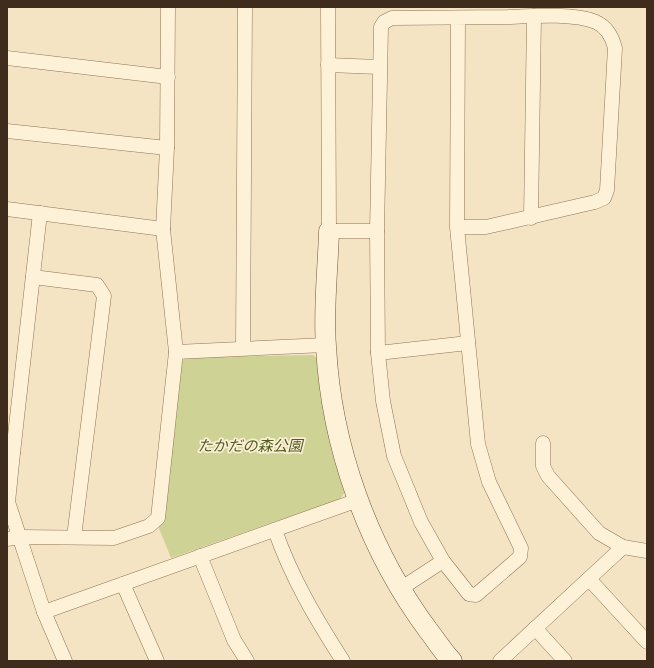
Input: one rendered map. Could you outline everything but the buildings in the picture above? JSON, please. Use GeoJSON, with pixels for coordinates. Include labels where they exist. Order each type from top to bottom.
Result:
{"type":"FeatureCollection","features":[{"type":"Feature","properties":{"kind":"street"},"geometry":{"type":"LineString","coordinates":[[13,538],[114,538],[149,526],[158,518],[176,352],[163,229],[167,148],[168,7]]}},
{"type":"Feature","properties":{"kind":"street"},"geometry":{"type":"LineString","coordinates":[[243,348],[245,7]]}},
{"type":"Feature","properties":{"kind":"street"},"geometry":{"type":"LineString","coordinates":[[328,7],[329,231],[325,345],[337,432],[358,500],[383,556],[400,589],[420,620],[452,661]]}},
{"type":"Feature","properties":{"kind":"street"},"geometry":{"type":"LineString","coordinates":[[457,227],[486,227],[531,218],[595,202],[604,198],[607,190],[615,48],[612,37],[607,30],[597,22],[582,18],[534,16],[392,18],[384,22],[381,27],[376,231],[378,353],[383,401],[394,456],[421,522],[443,561],[469,594],[476,595],[520,557],[521,548],[489,482],[478,444],[457,227],[458,18]]}},
{"type":"Feature","properties":{"kind":"street"},"geometry":{"type":"LineString","coordinates":[[531,218],[534,16]]}},
{"type":"Feature","properties":{"kind":"street"},"geometry":{"type":"LineString","coordinates":[[7,58],[168,77]]}},
{"type":"Feature","properties":{"kind":"street"},"geometry":{"type":"LineString","coordinates":[[328,64],[379,67]]}},
{"type":"Feature","properties":{"kind":"street"},"geometry":{"type":"LineString","coordinates":[[7,131],[167,148]]}},
{"type":"Feature","properties":{"kind":"street"},"geometry":{"type":"LineString","coordinates":[[7,209],[163,229]]}},
{"type":"Feature","properties":{"kind":"street"},"geometry":{"type":"LineString","coordinates":[[40,213],[10,453],[8,502],[13,538],[65,661]]}},
{"type":"Feature","properties":{"kind":"street"},"geometry":{"type":"LineString","coordinates":[[329,231],[376,231]]}},
{"type":"Feature","properties":{"kind":"street"},"geometry":{"type":"LineString","coordinates":[[33,277],[97,285],[104,296],[74,537]]}},
{"type":"Feature","properties":{"kind":"street"},"geometry":{"type":"LineString","coordinates":[[378,353],[468,343]]}},
{"type":"Feature","properties":{"kind":"street"},"geometry":{"type":"LineString","coordinates":[[176,352],[325,345]]}},
{"type":"Feature","properties":{"kind":"street"},"geometry":{"type":"LineString","coordinates":[[543,442],[543,466],[548,476],[599,533],[623,547],[647,551]]}},
{"type":"Feature","properties":{"kind":"street"},"geometry":{"type":"LineString","coordinates":[[44,612],[358,500]]}},
{"type":"Feature","properties":{"kind":"street"},"geometry":{"type":"LineString","coordinates":[[275,530],[283,554],[305,600],[343,661]]}},
{"type":"Feature","properties":{"kind":"street"},"geometry":{"type":"LineString","coordinates":[[500,661],[623,547]]}},
{"type":"Feature","properties":{"kind":"street"},"geometry":{"type":"LineString","coordinates":[[200,556],[234,640],[247,661]]}},
{"type":"Feature","properties":{"kind":"street"},"geometry":{"type":"LineString","coordinates":[[400,589],[443,561]]}},
{"type":"Feature","properties":{"kind":"street"},"geometry":{"type":"LineString","coordinates":[[589,579],[647,642]]}},
{"type":"Feature","properties":{"kind":"street"},"geometry":{"type":"LineString","coordinates":[[123,584],[157,661]]}},
{"type":"Feature","properties":{"kind":"street"},"geometry":{"type":"LineString","coordinates":[[534,628],[565,661]]}},
{"type":"Feature","properties":{"kind":"green space","name":"たかだの森公園"},"geometry":{"type":"Polygon","coordinates":[[[313,355],[319,360],[328,427],[345,492],[340,499],[171,558],[159,528],[179,364],[187,357],[313,355]]]}}]}
